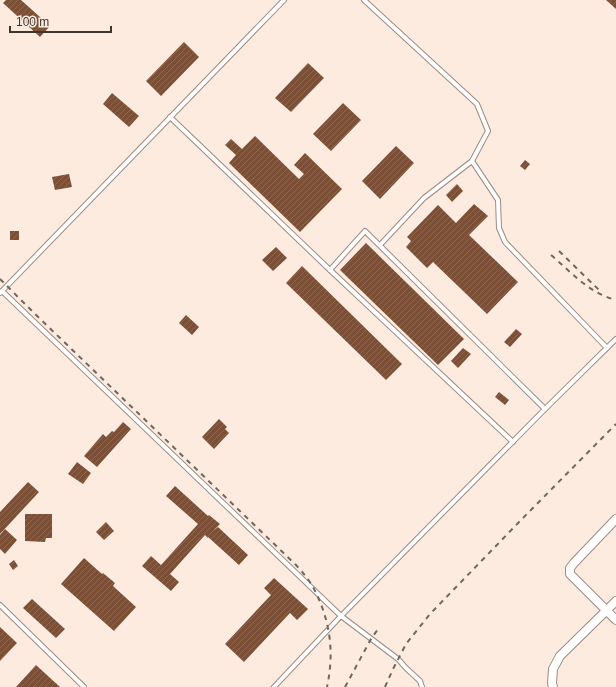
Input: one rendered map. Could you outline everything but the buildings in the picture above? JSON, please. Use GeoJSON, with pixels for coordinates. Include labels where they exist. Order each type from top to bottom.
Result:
{"type":"FeatureCollection","features":[{"type":"Feature","properties":{"kind":"street"},"geometry":{"type":"LineString","coordinates":[[616,519],[570,568],[570,574],[616,620]]}},
{"type":"Feature","properties":{"kind":"street"},"geometry":{"type":"LineString","coordinates":[[553,687],[553,669],[560,656],[616,601]]}},
{"type":"Feature","properties":{"kind":"lane"},"geometry":{"type":"LineString","coordinates":[[284,0],[1,292],[341,616],[398,659],[420,681],[422,687]]}},
{"type":"Feature","properties":{"kind":"lane"},"geometry":{"type":"LineString","coordinates":[[364,0],[477,104],[488,131],[472,161],[424,198],[380,245]]}},
{"type":"Feature","properties":{"kind":"lane"},"geometry":{"type":"LineString","coordinates":[[170,117],[513,442]]}},
{"type":"Feature","properties":{"kind":"lane"},"geometry":{"type":"LineString","coordinates":[[472,161],[498,200],[499,228],[505,242],[607,348]]}},
{"type":"Feature","properties":{"kind":"lane"},"geometry":{"type":"LineString","coordinates":[[330,270],[365,231],[545,409]]}},
{"type":"Feature","properties":{"kind":"lane"},"geometry":{"type":"LineString","coordinates":[[274,687],[341,616],[616,339]]}},
{"type":"Feature","properties":{"kind":"lane"},"geometry":{"type":"LineString","coordinates":[[0,605],[84,687]]}},
{"type":"Feature","properties":{"kind":"railway"},"geometry":{"type":"LineString","coordinates":[[559,251],[599,290]]}},
{"type":"Feature","properties":{"kind":"railway"},"geometry":{"type":"LineString","coordinates":[[551,255],[597,293],[616,300]]}},
{"type":"Feature","properties":{"kind":"railway"},"geometry":{"type":"LineString","coordinates":[[0,279],[305,575],[316,593],[328,628],[331,651],[327,687]]}},
{"type":"Feature","properties":{"kind":"railway"},"geometry":{"type":"LineString","coordinates":[[385,687],[406,644],[430,614],[616,424]]}},
{"type":"Feature","properties":{"kind":"railway"},"geometry":{"type":"LineString","coordinates":[[345,687],[378,629]]}}]}
